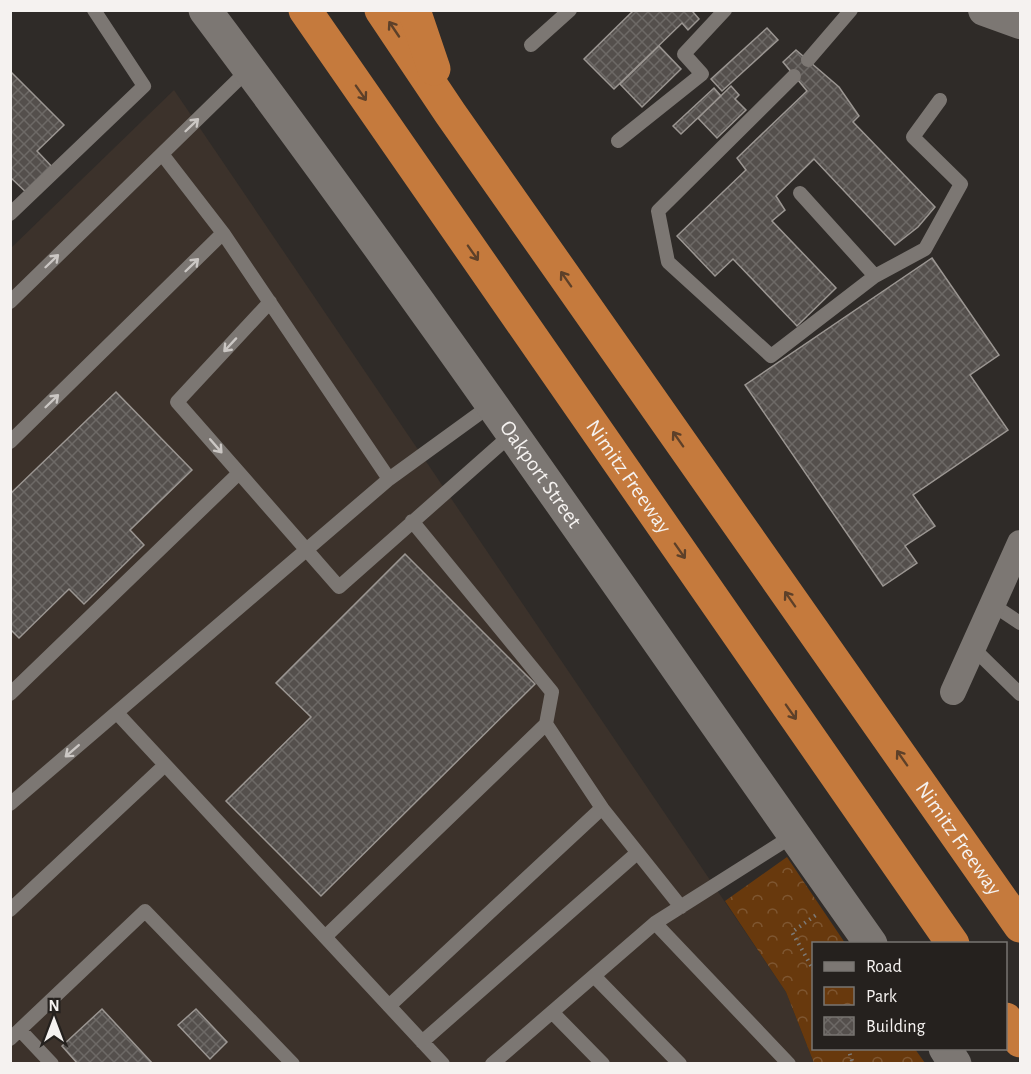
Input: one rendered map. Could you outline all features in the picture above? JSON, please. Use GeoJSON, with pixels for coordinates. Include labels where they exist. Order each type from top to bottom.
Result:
{"type":"FeatureCollection","features":[{"type":"Feature","properties":{"kind":"highway"},"geometry":{"type":"LineString","coordinates":[[286,10],[340,63]]}},
{"type":"Feature","properties":{"kind":"highway","name":"Nimitz Freeway"},"geometry":{"type":"LineString","coordinates":[[304,10],[952,942]]}},
{"type":"Feature","properties":{"kind":"highway","name":"Nimitz Freeway"},"geometry":{"type":"LineString","coordinates":[[381,10],[450,113],[1020,926]]}},
{"type":"Feature","properties":{"kind":"highway"},"geometry":{"type":"LineString","coordinates":[[414,10],[450,113]]}},
{"type":"Feature","properties":{"kind":"highway"},"geometry":{"type":"LineString","coordinates":[[1007,1022],[1020,1041]]}},
{"type":"Feature","properties":{"kind":"main road","name":"Oakport Street"},"geometry":{"type":"LineString","coordinates":[[205,10],[512,434],[870,942]]}},
{"type":"Feature","properties":{"kind":"main road"},"geometry":{"type":"LineString","coordinates":[[946,1050],[955,1064]]}},
{"type":"Feature","properties":{"kind":"street"},"geometry":{"type":"LineString","coordinates":[[984,10],[1020,23]]}},
{"type":"Feature","properties":{"kind":"street"},"geometry":{"type":"LineString","coordinates":[[953,692],[1020,543]]}},
{"type":"Feature","properties":{"kind":"lane"},"geometry":{"type":"LineString","coordinates":[[10,214],[144,86],[94,10]]}},
{"type":"Feature","properties":{"kind":"lane"},"geometry":{"type":"LineString","coordinates":[[531,45],[570,10]]}},
{"type":"Feature","properties":{"kind":"lane"},"geometry":{"type":"LineString","coordinates":[[618,141],[702,74],[684,54],[725,10]]}},
{"type":"Feature","properties":{"kind":"lane"},"geometry":{"type":"LineString","coordinates":[[808,60],[850,10]]}},
{"type":"Feature","properties":{"kind":"lane"},"geometry":{"type":"LineString","coordinates":[[10,302],[249,69]]}},
{"type":"Feature","properties":{"kind":"lane"},"geometry":{"type":"LineString","coordinates":[[794,76],[658,211],[668,262],[771,356],[875,276],[925,249],[961,184],[913,137],[940,100]]}},
{"type":"Feature","properties":{"kind":"lane"},"geometry":{"type":"LineString","coordinates":[[162,154],[224,233],[389,479]]}},
{"type":"Feature","properties":{"kind":"lane"},"geometry":{"type":"LineString","coordinates":[[800,193],[875,276]]}},
{"type":"Feature","properties":{"kind":"lane"},"geometry":{"type":"LineString","coordinates":[[10,442],[224,233]]}},
{"type":"Feature","properties":{"kind":"lane"},"geometry":{"type":"LineString","coordinates":[[270,302],[177,402],[339,587],[512,434]]}},
{"type":"Feature","properties":{"kind":"lane"},"geometry":{"type":"LineString","coordinates":[[10,804],[389,479],[491,405]]}},
{"type":"Feature","properties":{"kind":"lane"},"geometry":{"type":"LineString","coordinates":[[10,694],[239,473]]}},
{"type":"Feature","properties":{"kind":"lane"},"geometry":{"type":"LineString","coordinates":[[325,937],[546,724],[552,692],[412,521]]}},
{"type":"Feature","properties":{"kind":"lane"},"geometry":{"type":"LineString","coordinates":[[993,605],[1020,623]]}},
{"type":"Feature","properties":{"kind":"lane"},"geometry":{"type":"LineString","coordinates":[[973,648],[1020,693]]}},
{"type":"Feature","properties":{"kind":"lane"},"geometry":{"type":"LineString","coordinates":[[117,713],[389,1006],[438,1062]]}},
{"type":"Feature","properties":{"kind":"lane"},"geometry":{"type":"LineString","coordinates":[[546,724],[602,808],[681,907]]}},
{"type":"Feature","properties":{"kind":"lane"},"geometry":{"type":"LineString","coordinates":[[10,910],[165,765]]}},
{"type":"Feature","properties":{"kind":"lane"},"geometry":{"type":"LineString","coordinates":[[389,1006],[602,808]]}},
{"type":"Feature","properties":{"kind":"lane"},"geometry":{"type":"LineString","coordinates":[[492,1064],[509,1058],[552,1012],[656,923],[795,834]]}},
{"type":"Feature","properties":{"kind":"lane"},"geometry":{"type":"LineString","coordinates":[[422,1042],[638,853]]}},
{"type":"Feature","properties":{"kind":"lane"},"geometry":{"type":"LineString","coordinates":[[52,1064],[15,1035],[145,910],[293,1064]]}},
{"type":"Feature","properties":{"kind":"lane"},"geometry":{"type":"LineString","coordinates":[[656,923],[789,1064]]}},
{"type":"Feature","properties":{"kind":"lane"},"geometry":{"type":"LineString","coordinates":[[594,976],[680,1064]]}},
{"type":"Feature","properties":{"kind":"lane"},"geometry":{"type":"LineString","coordinates":[[552,1012],[603,1064]]}},
{"type":"Feature","properties":{"kind":"path"},"geometry":{"type":"LineString","coordinates":[[812,969],[792,932],[839,899]]}},
{"type":"Feature","properties":{"kind":"shaded area"},"geometry":{"type":"Polygon","coordinates":[[[174,90],[786,992],[814,1063],[11,1064],[11,248],[174,90]]]}},
{"type":"Feature","properties":{"kind":"green space"},"geometry":{"type":"Polygon","coordinates":[[[787,857],[844,942],[812,942],[812,1050],[916,1050],[925,1063],[814,1063],[786,992],[725,901],[787,857]]]}},
{"type":"Feature","properties":{"kind":"building"},"geometry":{"type":"Polygon","coordinates":[[[634,10],[695,10],[693,12],[699,19],[688,30],[682,23],[614,89],[584,59],[634,10]]]}},
{"type":"Feature","properties":{"kind":"building"},"geometry":{"type":"Polygon","coordinates":[[[767,28],[778,40],[722,91],[711,79],[767,28]]]}},
{"type":"Feature","properties":{"kind":"building"},"geometry":{"type":"Polygon","coordinates":[[[659,46],[681,69],[642,107],[620,84],[659,46]]]}},
{"type":"Feature","properties":{"kind":"building"},"geometry":{"type":"Polygon","coordinates":[[[796,50],[839,87],[859,116],[853,122],[935,207],[918,227],[895,245],[814,159],[776,196],[785,210],[772,221],[836,288],[797,326],[733,259],[715,276],[677,236],[746,170],[737,158],[807,91],[783,62],[796,50]]]}},
{"type":"Feature","properties":{"kind":"building"},"geometry":{"type":"Polygon","coordinates":[[[10,71],[64,125],[37,151],[55,170],[29,195],[10,177],[10,71]]]}},
{"type":"Feature","properties":{"kind":"building"},"geometry":{"type":"Polygon","coordinates":[[[731,86],[739,95],[735,99],[746,110],[717,138],[698,118],[731,86]]]}},
{"type":"Feature","properties":{"kind":"building"},"geometry":{"type":"Polygon","coordinates":[[[714,88],[721,96],[681,134],[673,126],[714,88]]]}},
{"type":"Feature","properties":{"kind":"building"},"geometry":{"type":"Polygon","coordinates":[[[932,258],[999,355],[970,375],[1008,430],[913,495],[935,526],[905,546],[917,563],[883,586],[745,385],[932,258]]]}},
{"type":"Feature","properties":{"kind":"building"},"geometry":{"type":"Polygon","coordinates":[[[116,392],[192,470],[130,530],[144,545],[84,604],[69,589],[19,638],[10,629],[10,494],[116,392]]]}},
{"type":"Feature","properties":{"kind":"building"},"geometry":{"type":"Polygon","coordinates":[[[405,554],[535,684],[321,896],[226,801],[311,717],[276,683],[405,554]]]}},
{"type":"Feature","properties":{"kind":"building"},"geometry":{"type":"Polygon","coordinates":[[[102,1009],[153,1064],[78,1064],[62,1046],[102,1009]]]}},
{"type":"Feature","properties":{"kind":"building"},"geometry":{"type":"Polygon","coordinates":[[[196,1009],[227,1042],[210,1059],[178,1025],[196,1009]]]}}]}
